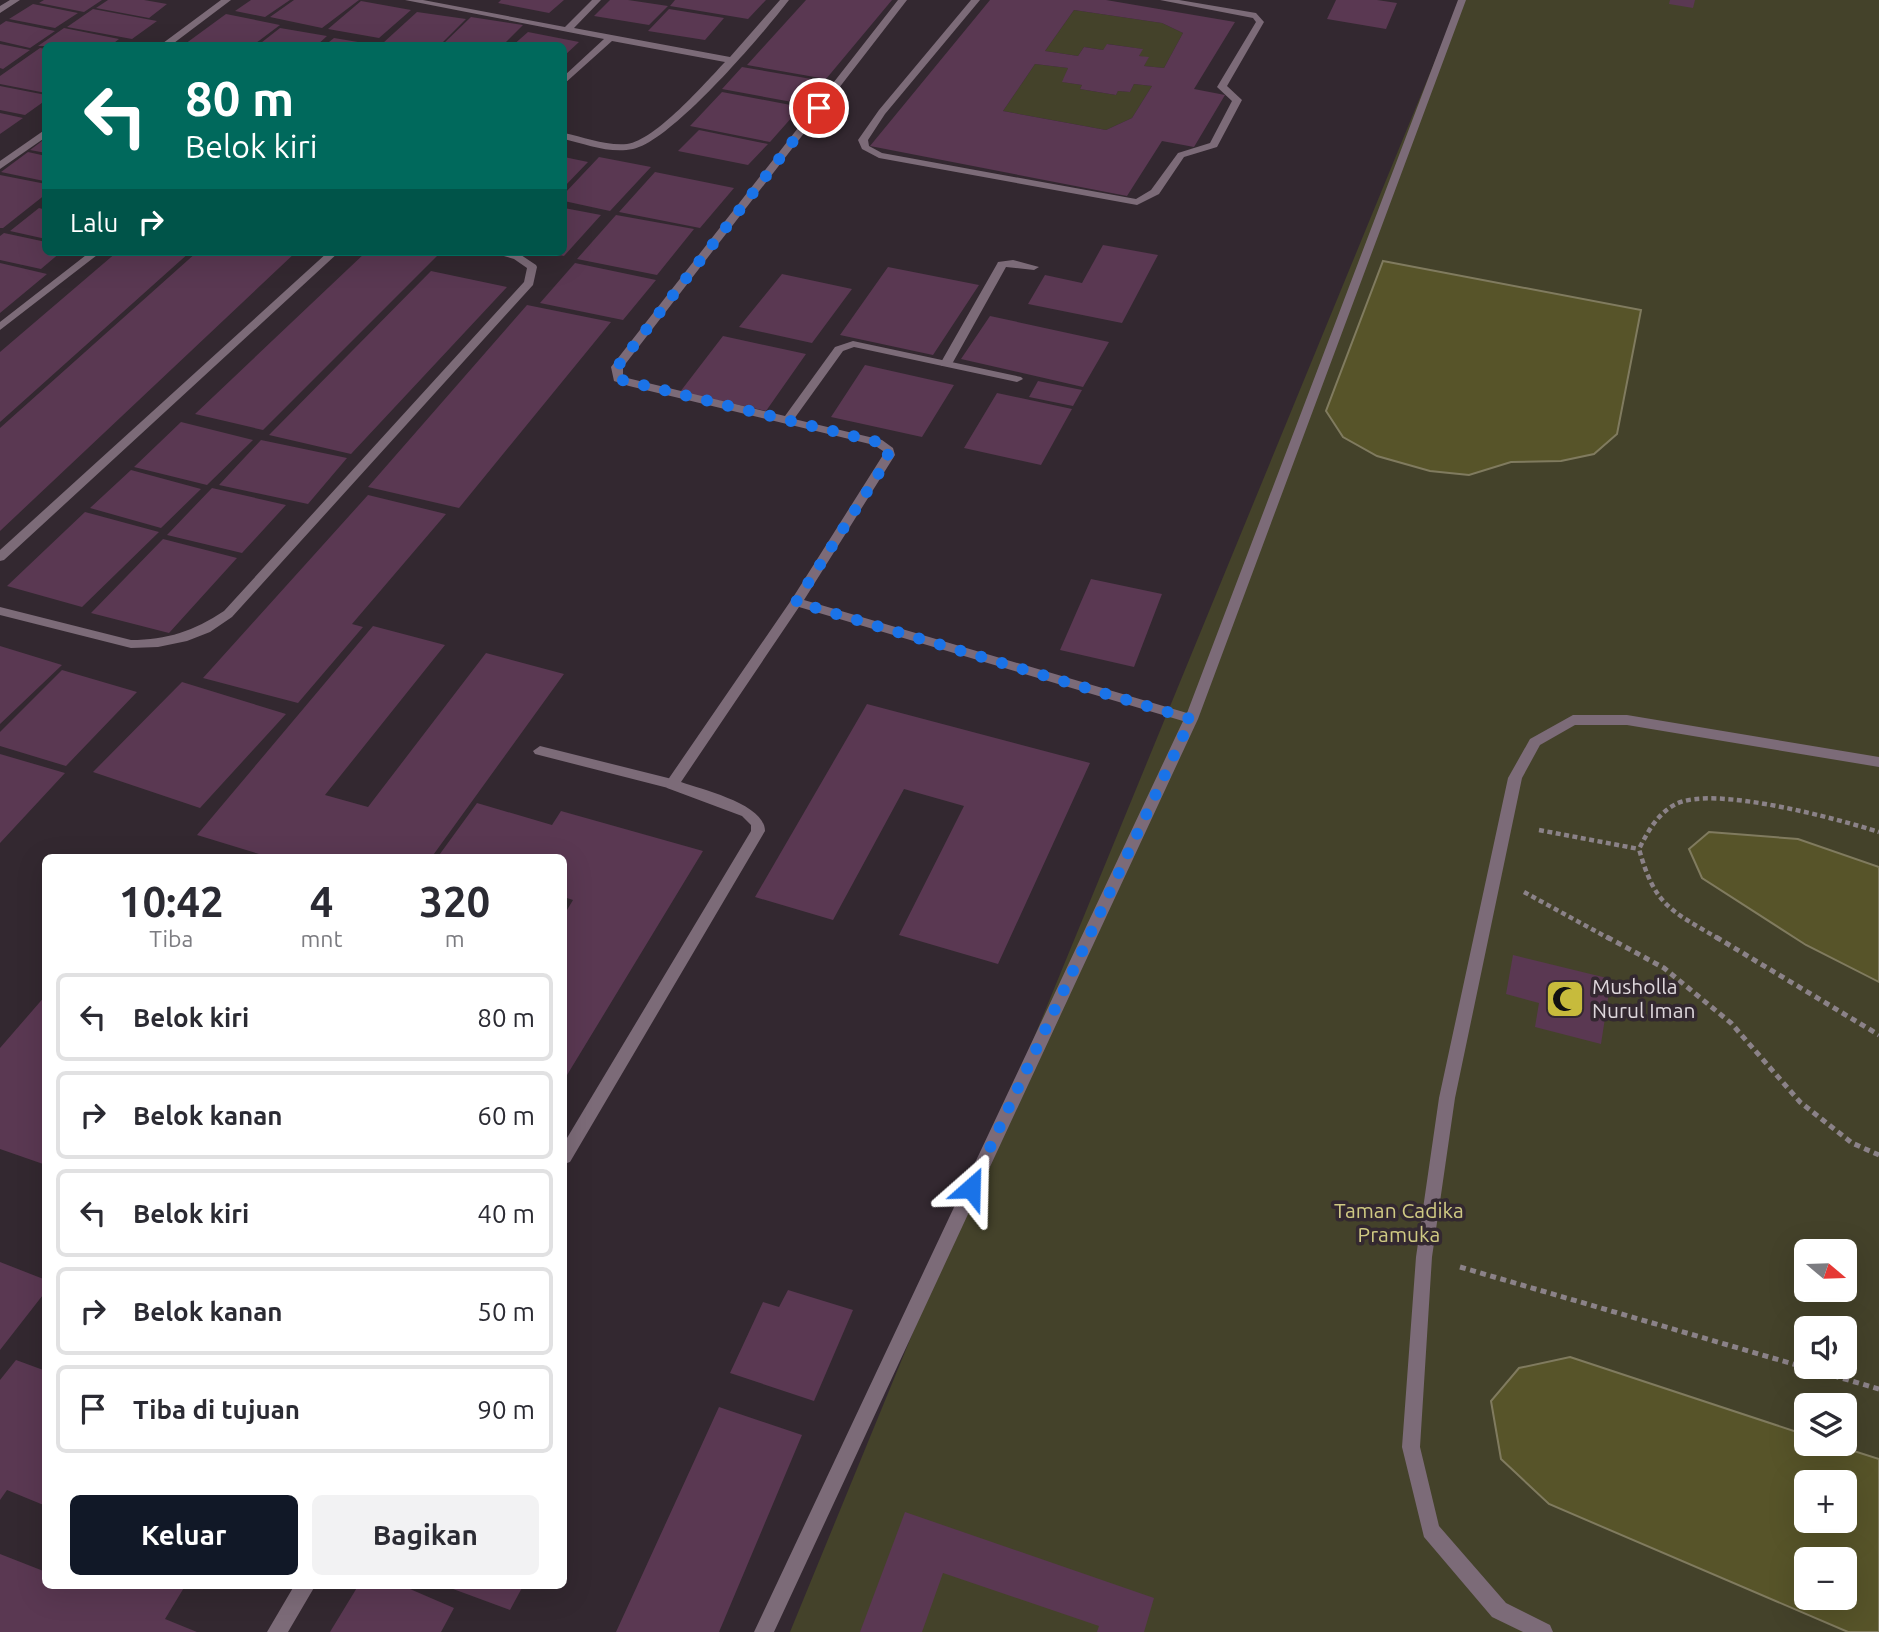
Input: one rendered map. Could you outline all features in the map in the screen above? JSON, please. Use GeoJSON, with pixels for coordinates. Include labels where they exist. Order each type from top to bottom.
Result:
{"type":"FeatureCollection","features":[{"type":"Feature","properties":{"kind":"street"},"geometry":{"type":"LineString","coordinates":[[0,10],[16,0]]}},
{"type":"Feature","properties":{"kind":"street"},"geometry":{"type":"LineString","coordinates":[[168,42],[226,0]]}},
{"type":"Feature","properties":{"kind":"street"},"geometry":{"type":"LineString","coordinates":[[567,30],[597,0]]}},
{"type":"Feature","properties":{"kind":"street"},"geometry":{"type":"LineString","coordinates":[[567,136],[616,147],[651,140],[731,60],[785,0]]}},
{"type":"Feature","properties":{"kind":"street"},"geometry":{"type":"LineString","coordinates":[[672,784],[796,602],[889,455],[889,450],[878,442],[633,384],[618,379],[617,367],[903,0]]}},
{"type":"Feature","properties":{"kind":"street"},"geometry":{"type":"LineString","coordinates":[[976,0],[882,112],[863,140],[865,147],[879,155],[1137,202],[1156,192],[1181,155],[1209,148],[1217,142],[1237,100],[1222,88],[1224,82],[1260,22],[1256,16],[1164,0]]}},
{"type":"Feature","properties":{"kind":"street"},"geometry":{"type":"LineString","coordinates":[[764,1632],[1191,719],[1462,0]]}},
{"type":"Feature","properties":{"kind":"street"},"geometry":{"type":"LineString","coordinates":[[416,1],[731,60]]}},
{"type":"Feature","properties":{"kind":"street"},"geometry":{"type":"LineString","coordinates":[[567,78],[611,37]]}},
{"type":"Feature","properties":{"kind":"street"},"geometry":{"type":"LineString","coordinates":[[0,166],[42,135]]}},
{"type":"Feature","properties":{"kind":"street"},"geometry":{"type":"LineString","coordinates":[[0,327],[91,256]]}},
{"type":"Feature","properties":{"kind":"street"},"geometry":{"type":"LineString","coordinates":[[0,558],[330,256]]}},
{"type":"Feature","properties":{"kind":"street"},"geometry":{"type":"LineString","coordinates":[[0,611],[131,644],[169,643],[185,639],[221,620],[529,283],[532,267],[513,256]]}},
{"type":"Feature","properties":{"kind":"street"},"geometry":{"type":"LineString","coordinates":[[946,364],[1002,264],[1013,262],[1034,267]]}},
{"type":"Feature","properties":{"kind":"street"},"geometry":{"type":"LineString","coordinates":[[787,421],[839,349],[853,344],[1017,379]]}},
{"type":"Feature","properties":{"kind":"street"},"geometry":{"type":"LineString","coordinates":[[796,602],[1191,719]]}},
{"type":"Feature","properties":{"kind":"street"},"geometry":{"type":"LineString","coordinates":[[1543,1632],[1499,1610],[1431,1531],[1411,1447],[1424,1257],[1447,1098],[1492,875],[1515,778],[1535,742],[1573,720],[1627,720],[1879,762]]}},
{"type":"Feature","properties":{"kind":"street"},"geometry":{"type":"LineString","coordinates":[[540,751],[672,784],[747,812],[758,823],[758,831],[567,1152]]}},
{"type":"Feature","properties":{"kind":"street"},"geometry":{"type":"LineString","coordinates":[[277,1632],[303,1589]]}},
{"type":"Feature","properties":{"kind":"path"},"geometry":{"type":"LineString","coordinates":[[1879,832],[1854,822],[1730,799],[1685,799],[1654,819],[1639,849],[1648,881],[1669,909],[1879,1035]]}},
{"type":"Feature","properties":{"kind":"path"},"geometry":{"type":"LineString","coordinates":[[1504,823],[1639,849]]}},
{"type":"Feature","properties":{"kind":"path"},"geometry":{"type":"LineString","coordinates":[[1492,875],[1664,968],[1731,1023],[1800,1102],[1852,1143],[1879,1155]]}},
{"type":"Feature","properties":{"kind":"path"},"geometry":{"type":"LineString","coordinates":[[1424,1257],[1879,1389]]}},
{"type":"Feature","properties":{"kind":"green space","name":"Taman Cadika Pramuka"},"geometry":{"type":"Polygon","coordinates":[[[1460,0],[1879,0],[1879,1632],[790,1632],[1460,0]]]}},
{"type":"Feature","properties":{"kind":"green space"},"geometry":{"type":"Polygon","coordinates":[[[1074,10],[1162,23],[1183,33],[1164,68],[1144,66],[1148,58],[1139,56],[1142,49],[1108,44],[1103,50],[1084,47],[1078,56],[1045,51],[1074,10]]]}},
{"type":"Feature","properties":{"kind":"green space"},"geometry":{"type":"Polygon","coordinates":[[[1035,64],[1068,68],[1063,82],[1082,85],[1080,89],[1116,95],[1118,91],[1130,92],[1134,84],[1152,86],[1132,118],[1106,130],[1003,111],[1035,64]]]}},
{"type":"Feature","properties":{"kind":"shaded area"},"geometry":{"type":"Polygon","coordinates":[[[1383,261],[1641,310],[1617,434],[1594,454],[1561,461],[1511,462],[1469,475],[1430,471],[1377,456],[1343,437],[1326,411],[1383,261]]]}},
{"type":"Feature","properties":{"kind":"shaded area"},"geometry":{"type":"Polygon","coordinates":[[[1709,832],[1798,839],[1879,867],[1879,982],[1806,945],[1702,878],[1689,849],[1709,832]]]}},
{"type":"Feature","properties":{"kind":"shaded area"},"geometry":{"type":"Polygon","coordinates":[[[1570,1357],[1794,1431],[1794,1456],[1857,1456],[1857,1452],[1879,1459],[1879,1632],[1848,1632],[1797,1610],[1857,1610],[1857,1547],[1794,1547],[1794,1609],[1549,1504],[1501,1459],[1491,1401],[1519,1368],[1570,1357]]]}},
{"type":"Feature","properties":{"kind":"building"},"geometry":{"type":"Polygon","coordinates":[[[44,0],[102,0],[84,12],[39,3],[44,0]]]}},
{"type":"Feature","properties":{"kind":"building"},"geometry":{"type":"Polygon","coordinates":[[[108,0],[144,0],[167,4],[149,18],[96,8],[108,0]]]}},
{"type":"Feature","properties":{"kind":"building"},"geometry":{"type":"Polygon","coordinates":[[[251,0],[290,0],[265,17],[235,11],[251,0]]]}},
{"type":"Feature","properties":{"kind":"building"},"geometry":{"type":"Polygon","coordinates":[[[294,0],[359,0],[322,28],[270,17],[294,0]]]}},
{"type":"Feature","properties":{"kind":"building"},"geometry":{"type":"Polygon","coordinates":[[[501,0],[564,0],[549,13],[498,3],[501,0]]]}},
{"type":"Feature","properties":{"kind":"building"},"geometry":{"type":"Polygon","coordinates":[[[610,0],[668,6],[649,25],[594,16],[610,0]]]}},
{"type":"Feature","properties":{"kind":"building"},"geometry":{"type":"Polygon","coordinates":[[[675,0],[766,0],[748,19],[670,6],[675,0]]]}},
{"type":"Feature","properties":{"kind":"building"},"geometry":{"type":"Polygon","coordinates":[[[806,0],[892,0],[826,79],[747,65],[806,0]]]}},
{"type":"Feature","properties":{"kind":"building"},"geometry":{"type":"Polygon","coordinates":[[[990,0],[1106,0],[1235,22],[1194,89],[1225,95],[1194,147],[1162,141],[1127,196],[870,146],[990,0]],[[1074,10],[1045,51],[1078,56],[1084,47],[1103,50],[1107,44],[1143,49],[1139,56],[1149,57],[1144,66],[1164,68],[1183,33],[1162,23],[1074,10]],[[1035,64],[1003,111],[1106,130],[1132,118],[1152,86],[1134,84],[1130,92],[1118,91],[1116,95],[1080,89],[1082,85],[1062,82],[1068,68],[1035,64]]]}},
{"type":"Feature","properties":{"kind":"building"},"geometry":{"type":"Polygon","coordinates":[[[1336,0],[1397,3],[1386,29],[1327,19],[1336,0]]]}},
{"type":"Feature","properties":{"kind":"building"},"geometry":{"type":"Polygon","coordinates":[[[1670,0],[1695,0],[1693,8],[1669,4],[1670,0]]]}},
{"type":"Feature","properties":{"kind":"building"},"geometry":{"type":"Polygon","coordinates":[[[361,1],[411,10],[379,38],[328,29],[361,1]]]}},
{"type":"Feature","properties":{"kind":"building"},"geometry":{"type":"Polygon","coordinates":[[[33,4],[78,13],[55,28],[9,19],[33,4]]]}},
{"type":"Feature","properties":{"kind":"building"},"geometry":{"type":"Polygon","coordinates":[[[93,9],[157,21],[132,39],[67,27],[93,9]]]}},
{"type":"Feature","properties":{"kind":"building"},"geometry":{"type":"Polygon","coordinates":[[[669,9],[724,18],[705,40],[648,31],[669,9]]]}},
{"type":"Feature","properties":{"kind":"building"},"geometry":{"type":"Polygon","coordinates":[[[417,12],[466,19],[443,42],[384,42],[417,12]]]}},
{"type":"Feature","properties":{"kind":"building"},"geometry":{"type":"Polygon","coordinates":[[[226,14],[280,25],[257,42],[188,42],[226,14]]]}},
{"type":"Feature","properties":{"kind":"building"},"geometry":{"type":"Polygon","coordinates":[[[471,17],[523,25],[506,42],[445,42],[471,17]]]}},
{"type":"Feature","properties":{"kind":"building"},"geometry":{"type":"Polygon","coordinates":[[[6,21],[55,31],[30,48],[0,41],[0,25],[6,21]]]}},
{"type":"Feature","properties":{"kind":"building"},"geometry":{"type":"Polygon","coordinates":[[[64,28],[119,39],[115,42],[44,42],[64,28]]]}},
{"type":"Feature","properties":{"kind":"building"},"geometry":{"type":"Polygon","coordinates":[[[280,28],[327,36],[320,42],[262,42],[280,28]]]}},
{"type":"Feature","properties":{"kind":"building"},"geometry":{"type":"Polygon","coordinates":[[[528,32],[579,42],[567,53],[567,42],[517,42],[528,32]]]}},
{"type":"Feature","properties":{"kind":"building"},"geometry":{"type":"Polygon","coordinates":[[[334,38],[358,42],[329,42],[334,38]]]}},
{"type":"Feature","properties":{"kind":"building"},"geometry":{"type":"Polygon","coordinates":[[[0,44],[30,50],[3,69],[0,68],[0,44]]]}},
{"type":"Feature","properties":{"kind":"building"},"geometry":{"type":"Polygon","coordinates":[[[42,48],[42,92],[0,84],[0,76],[42,48]]]}},
{"type":"Feature","properties":{"kind":"building"},"geometry":{"type":"Polygon","coordinates":[[[742,67],[823,81],[803,104],[722,89],[742,67]]]}},
{"type":"Feature","properties":{"kind":"building"},"geometry":{"type":"Polygon","coordinates":[[[0,86],[42,94],[42,103],[25,115],[0,110],[0,86]]]}},
{"type":"Feature","properties":{"kind":"building"},"geometry":{"type":"Polygon","coordinates":[[[722,92],[801,107],[770,142],[690,126],[722,92]]]}},
{"type":"Feature","properties":{"kind":"building"},"geometry":{"type":"Polygon","coordinates":[[[0,113],[23,118],[0,134],[0,113]]]}},
{"type":"Feature","properties":{"kind":"building"},"geometry":{"type":"Polygon","coordinates":[[[699,130],[768,144],[748,165],[678,151],[699,130]]]}},
{"type":"Feature","properties":{"kind":"building"},"geometry":{"type":"Polygon","coordinates":[[[42,141],[42,152],[30,150],[42,141]]]}},
{"type":"Feature","properties":{"kind":"building"},"geometry":{"type":"Polygon","coordinates":[[[28,152],[42,155],[42,181],[1,172],[28,152]]]}},
{"type":"Feature","properties":{"kind":"building"},"geometry":{"type":"Polygon","coordinates":[[[599,157],[651,167],[610,211],[567,202],[567,191],[599,157]]]}},
{"type":"Feature","properties":{"kind":"building"},"geometry":{"type":"Polygon","coordinates":[[[567,158],[588,162],[567,184],[567,158]]]}},
{"type":"Feature","properties":{"kind":"building"},"geometry":{"type":"Polygon","coordinates":[[[655,172],[734,188],[700,228],[619,212],[655,172]]]}},
{"type":"Feature","properties":{"kind":"building"},"geometry":{"type":"Polygon","coordinates":[[[0,175],[42,183],[42,197],[0,228],[0,175]]]}},
{"type":"Feature","properties":{"kind":"building"},"geometry":{"type":"Polygon","coordinates":[[[39,208],[42,209],[42,238],[10,231],[39,208]]]}},
{"type":"Feature","properties":{"kind":"building"},"geometry":{"type":"Polygon","coordinates":[[[567,209],[601,215],[567,253],[567,209]]]}},
{"type":"Feature","properties":{"kind":"building"},"geometry":{"type":"Polygon","coordinates":[[[616,215],[694,229],[657,275],[577,259],[616,215]]]}},
{"type":"Feature","properties":{"kind":"building"},"geometry":{"type":"Polygon","coordinates":[[[4,233],[42,241],[42,256],[56,256],[41,269],[0,260],[0,236],[4,233]]]}},
{"type":"Feature","properties":{"kind":"building"},"geometry":{"type":"Polygon","coordinates":[[[1103,245],[1158,255],[1122,323],[1028,304],[1045,275],[1082,283],[1103,245]]]}},
{"type":"Feature","properties":{"kind":"building"},"geometry":{"type":"Polygon","coordinates":[[[112,256],[186,256],[0,422],[0,352],[112,256]]]}},
{"type":"Feature","properties":{"kind":"building"},"geometry":{"type":"Polygon","coordinates":[[[193,256],[292,256],[0,531],[0,428],[193,256]]]}},
{"type":"Feature","properties":{"kind":"building"},"geometry":{"type":"Polygon","coordinates":[[[362,256],[437,256],[263,430],[195,414],[362,256]]]}},
{"type":"Feature","properties":{"kind":"building"},"geometry":{"type":"Polygon","coordinates":[[[0,263],[47,274],[0,313],[0,263]]]}},
{"type":"Feature","properties":{"kind":"building"},"geometry":{"type":"Polygon","coordinates":[[[575,263],[656,280],[623,320],[540,303],[575,263]]]}},
{"type":"Feature","properties":{"kind":"building"},"geometry":{"type":"Polygon","coordinates":[[[888,267],[979,285],[933,355],[840,335],[888,267]]]}},
{"type":"Feature","properties":{"kind":"building"},"geometry":{"type":"Polygon","coordinates":[[[431,271],[507,287],[351,454],[269,435],[431,271]]]}},
{"type":"Feature","properties":{"kind":"building"},"geometry":{"type":"Polygon","coordinates":[[[782,274],[852,289],[812,343],[739,327],[782,274]]]}},
{"type":"Feature","properties":{"kind":"building"},"geometry":{"type":"Polygon","coordinates":[[[527,305],[611,322],[459,508],[368,487],[527,305]]]}},
{"type":"Feature","properties":{"kind":"building"},"geometry":{"type":"Polygon","coordinates":[[[990,316],[1109,342],[1083,387],[961,359],[990,316]]]}},
{"type":"Feature","properties":{"kind":"building"},"geometry":{"type":"Polygon","coordinates":[[[723,336],[806,354],[766,411],[680,392],[723,336]]]}},
{"type":"Feature","properties":{"kind":"building"},"geometry":{"type":"Polygon","coordinates":[[[865,365],[954,385],[922,437],[831,417],[865,365]]]}},
{"type":"Feature","properties":{"kind":"building"},"geometry":{"type":"Polygon","coordinates":[[[1038,381],[1082,390],[1073,406],[1029,397],[1038,381]]]}},
{"type":"Feature","properties":{"kind":"building"},"geometry":{"type":"Polygon","coordinates":[[[997,393],[1072,409],[1041,465],[964,448],[997,393]]]}},
{"type":"Feature","properties":{"kind":"building"},"geometry":{"type":"Polygon","coordinates":[[[181,422],[253,440],[207,485],[134,467],[181,422]]]}},
{"type":"Feature","properties":{"kind":"building"},"geometry":{"type":"Polygon","coordinates":[[[261,440],[347,458],[308,504],[219,485],[261,440]]]}},
{"type":"Feature","properties":{"kind":"building"},"geometry":{"type":"Polygon","coordinates":[[[131,470],[201,489],[161,528],[90,508],[131,470]]]}},
{"type":"Feature","properties":{"kind":"building"},"geometry":{"type":"Polygon","coordinates":[[[212,488],[286,505],[242,553],[167,535],[212,488]]]}},
{"type":"Feature","properties":{"kind":"building"},"geometry":{"type":"Polygon","coordinates":[[[368,495],[446,514],[352,624],[363,627],[298,703],[203,678],[368,495]]]}},
{"type":"Feature","properties":{"kind":"building"},"geometry":{"type":"Polygon","coordinates":[[[85,512],[159,532],[82,607],[7,586],[85,512]]]}},
{"type":"Feature","properties":{"kind":"building"},"geometry":{"type":"Polygon","coordinates":[[[163,539],[237,558],[169,633],[91,613],[163,539]]]}},
{"type":"Feature","properties":{"kind":"building"},"geometry":{"type":"Polygon","coordinates":[[[1091,579],[1162,594],[1134,667],[1060,650],[1091,579]]]}},
{"type":"Feature","properties":{"kind":"building"},"geometry":{"type":"Polygon","coordinates":[[[373,626],[445,645],[325,795],[368,807],[486,653],[564,674],[434,854],[259,854],[197,835],[373,626]]]}},
{"type":"Feature","properties":{"kind":"building"},"geometry":{"type":"Polygon","coordinates":[[[0,646],[62,665],[0,724],[0,646]]]}},
{"type":"Feature","properties":{"kind":"building"},"geometry":{"type":"Polygon","coordinates":[[[62,670],[137,692],[66,766],[0,746],[0,732],[62,670]]]}},
{"type":"Feature","properties":{"kind":"building"},"geometry":{"type":"Polygon","coordinates":[[[182,682],[286,714],[200,808],[93,772],[182,682]]]}},
{"type":"Feature","properties":{"kind":"building"},"geometry":{"type":"Polygon","coordinates":[[[867,704],[1090,763],[998,964],[899,935],[964,806],[904,789],[833,920],[755,897],[867,704]]]}},
{"type":"Feature","properties":{"kind":"building"},"geometry":{"type":"Polygon","coordinates":[[[0,754],[65,773],[0,843],[0,754]]]}},
{"type":"Feature","properties":{"kind":"building"},"geometry":{"type":"Polygon","coordinates":[[[477,803],[552,825],[561,811],[703,851],[567,1075],[567,910],[573,900],[567,898],[567,854],[440,854],[477,803]]]}},
{"type":"Feature","properties":{"kind":"building","name":"Musholla Nurul Iman"},"geometry":{"type":"Polygon","coordinates":[[[1513,955],[1611,979],[1601,1044],[1535,1027],[1539,1003],[1506,994],[1513,955]]]}},
{"type":"Feature","properties":{"kind":"building"},"geometry":{"type":"Polygon","coordinates":[[[42,1000],[42,1164],[0,1149],[0,1048],[42,1000]]]}},
{"type":"Feature","properties":{"kind":"building"},"geometry":{"type":"Polygon","coordinates":[[[0,1262],[42,1278],[42,1296],[0,1350],[0,1262]]]}},
{"type":"Feature","properties":{"kind":"building"},"geometry":{"type":"Polygon","coordinates":[[[788,1290],[853,1310],[814,1401],[730,1373],[763,1302],[779,1307],[788,1290]]]}},
{"type":"Feature","properties":{"kind":"building"},"geometry":{"type":"Polygon","coordinates":[[[16,1360],[42,1370],[42,1504],[7,1490],[0,1500],[0,1380],[16,1360]]]}},
{"type":"Feature","properties":{"kind":"building"},"geometry":{"type":"Polygon","coordinates":[[[719,1407],[802,1435],[719,1632],[616,1632],[719,1407]]]}},
{"type":"Feature","properties":{"kind":"building"},"geometry":{"type":"Polygon","coordinates":[[[905,1512],[1154,1598],[1144,1632],[1097,1632],[1099,1626],[943,1573],[922,1632],[860,1632],[905,1512]]]}},
{"type":"Feature","properties":{"kind":"building"},"geometry":{"type":"Polygon","coordinates":[[[0,1554],[42,1570],[42,1589],[183,1589],[165,1619],[197,1632],[0,1632],[0,1554]]]}},
{"type":"Feature","properties":{"kind":"building"},"geometry":{"type":"Polygon","coordinates":[[[356,1589],[410,1589],[454,1608],[441,1632],[330,1632],[356,1589]]]}},
{"type":"Feature","properties":{"kind":"building"},"geometry":{"type":"Polygon","coordinates":[[[453,1589],[521,1589],[510,1610],[453,1589]]]}},
{"type":"Feature","properties":{"kind":"place","name":"Musholla Nurul Iman"},"geometry":{"type":"Point","coordinates":[1565,999]}},
{"type":"Feature","properties":{"kind":"route"},"geometry":{"type":"LineString","coordinates":[[819,108],[617,367],[615,373],[618,379],[878,442],[889,450],[886,462],[796,602],[1191,719],[971,1188]]}}]}
